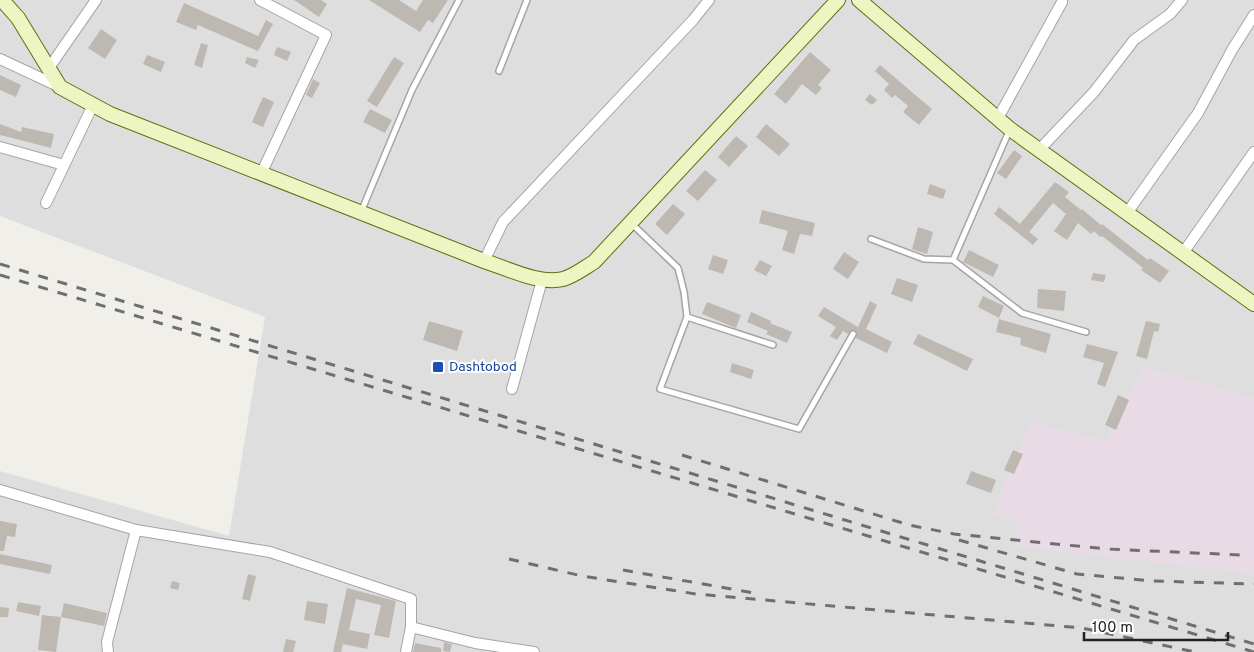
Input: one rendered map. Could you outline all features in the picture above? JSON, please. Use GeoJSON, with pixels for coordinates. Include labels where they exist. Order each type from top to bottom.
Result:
{"type":"FeatureCollection","features":[{"type":"Feature","properties":{"kind":"street"},"geometry":{"type":"LineString","coordinates":[[2,0],[18,18],[60,87]]}},
{"type":"Feature","properties":{"kind":"street"},"geometry":{"type":"LineString","coordinates":[[48,68],[96,0]]}},
{"type":"Feature","properties":{"kind":"street"},"geometry":{"type":"LineString","coordinates":[[260,0],[326,35],[261,174]]}},
{"type":"Feature","properties":{"kind":"street"},"geometry":{"type":"LineString","coordinates":[[484,261],[503,222],[693,20],[709,0]]}},
{"type":"Feature","properties":{"kind":"street"},"geometry":{"type":"LineString","coordinates":[[0,59],[60,87],[110,114],[261,174],[484,261],[542,280],[562,279],[594,262],[838,0]]}},
{"type":"Feature","properties":{"kind":"street"},"geometry":{"type":"LineString","coordinates":[[859,0],[1010,129],[1254,304]]}},
{"type":"Feature","properties":{"kind":"street"},"geometry":{"type":"LineString","coordinates":[[1039,150],[1094,92],[1134,40],[1170,14],[1182,0]]}},
{"type":"Feature","properties":{"kind":"street"},"geometry":{"type":"LineString","coordinates":[[998,118],[1062,2]]}},
{"type":"Feature","properties":{"kind":"street"},"geometry":{"type":"LineString","coordinates":[[1127,213],[1198,113],[1232,50],[1254,15]]}},
{"type":"Feature","properties":{"kind":"street"},"geometry":{"type":"LineString","coordinates":[[46,204],[93,105]]}},
{"type":"Feature","properties":{"kind":"street"},"geometry":{"type":"LineString","coordinates":[[0,147],[64,165]]}},
{"type":"Feature","properties":{"kind":"street"},"geometry":{"type":"LineString","coordinates":[[1183,253],[1254,152]]}},
{"type":"Feature","properties":{"kind":"street"},"geometry":{"type":"LineString","coordinates":[[512,389],[542,280]]}},
{"type":"Feature","properties":{"kind":"street"},"geometry":{"type":"LineString","coordinates":[[0,490],[136,530],[270,552],[411,599],[412,628],[406,652]]}},
{"type":"Feature","properties":{"kind":"street"},"geometry":{"type":"LineString","coordinates":[[108,652],[108,642],[136,530]]}},
{"type":"Feature","properties":{"kind":"street"},"geometry":{"type":"LineString","coordinates":[[412,628],[475,643],[534,652]]}},
{"type":"Feature","properties":{"kind":"lane"},"geometry":{"type":"LineString","coordinates":[[360,212],[412,90],[459,0]]}},
{"type":"Feature","properties":{"kind":"lane"},"geometry":{"type":"LineString","coordinates":[[499,71],[527,0]]}},
{"type":"Feature","properties":{"kind":"lane"},"geometry":{"type":"LineString","coordinates":[[953,260],[1010,129]]}},
{"type":"Feature","properties":{"kind":"lane"},"geometry":{"type":"LineString","coordinates":[[631,222],[678,268],[684,292],[687,317],[660,389],[799,429],[853,334]]}},
{"type":"Feature","properties":{"kind":"lane"},"geometry":{"type":"LineString","coordinates":[[871,239],[924,259],[953,260],[1022,313],[1086,332]]}},
{"type":"Feature","properties":{"kind":"lane"},"geometry":{"type":"LineString","coordinates":[[687,317],[773,345]]}},
{"type":"Feature","properties":{"kind":"shaded area","name":"Dashtobod"},"geometry":{"type":"Polygon","coordinates":[[[0,0],[1254,0],[1254,652],[0,652],[0,471],[229,536],[265,317],[0,216],[0,0]]]}},
{"type":"Feature","properties":{"kind":"shaded area"},"geometry":{"type":"Polygon","coordinates":[[[1144,367],[1254,398],[1254,574],[1014,546],[1019,524],[993,514],[1031,422],[1107,441],[1144,367]]]}},
{"type":"Feature","properties":{"kind":"building"},"geometry":{"type":"Polygon","coordinates":[[[294,0],[321,0],[327,4],[319,17],[294,0]]]}},
{"type":"Feature","properties":{"kind":"building"},"geometry":{"type":"Polygon","coordinates":[[[369,0],[399,0],[416,11],[423,0],[448,0],[433,23],[428,20],[420,32],[369,0]]]}},
{"type":"Feature","properties":{"kind":"building"},"geometry":{"type":"Polygon","coordinates":[[[184,3],[258,36],[266,20],[273,24],[258,51],[198,25],[196,30],[176,22],[184,3]]]}},
{"type":"Feature","properties":{"kind":"building"},"geometry":{"type":"Polygon","coordinates":[[[101,29],[117,40],[105,59],[88,48],[101,29]]]}},
{"type":"Feature","properties":{"kind":"building"},"geometry":{"type":"Polygon","coordinates":[[[201,43],[208,45],[202,68],[194,65],[201,43]]]}},
{"type":"Feature","properties":{"kind":"building"},"geometry":{"type":"Polygon","coordinates":[[[277,47],[291,52],[287,61],[274,55],[277,47]]]}},
{"type":"Feature","properties":{"kind":"building"},"geometry":{"type":"Polygon","coordinates":[[[810,52],[831,70],[818,85],[822,88],[816,95],[802,84],[786,104],[774,94],[810,52]]]}},
{"type":"Feature","properties":{"kind":"building"},"geometry":{"type":"Polygon","coordinates":[[[147,55],[165,62],[161,72],[143,64],[147,55]]]}},
{"type":"Feature","properties":{"kind":"building"},"geometry":{"type":"Polygon","coordinates":[[[247,57],[259,60],[255,68],[245,63],[247,57]]]}},
{"type":"Feature","properties":{"kind":"building"},"geometry":{"type":"Polygon","coordinates":[[[394,57],[404,63],[377,107],[367,101],[394,57]]]}},
{"type":"Feature","properties":{"kind":"building"},"geometry":{"type":"Polygon","coordinates":[[[880,65],[932,109],[919,125],[903,112],[908,106],[895,95],[892,98],[884,90],[889,84],[875,71],[880,65]]]}},
{"type":"Feature","properties":{"kind":"building"},"geometry":{"type":"Polygon","coordinates":[[[0,75],[21,85],[16,97],[0,90],[0,75]]]}},
{"type":"Feature","properties":{"kind":"building"},"geometry":{"type":"Polygon","coordinates":[[[313,79],[320,83],[312,98],[306,95],[313,79]]]}},
{"type":"Feature","properties":{"kind":"building"},"geometry":{"type":"Polygon","coordinates":[[[870,94],[877,100],[872,105],[865,100],[870,94]]]}},
{"type":"Feature","properties":{"kind":"building"},"geometry":{"type":"Polygon","coordinates":[[[263,97],[274,102],[263,127],[252,122],[263,97]]]}},
{"type":"Feature","properties":{"kind":"building"},"geometry":{"type":"Polygon","coordinates":[[[370,109],[392,120],[385,133],[363,122],[370,109]]]}},
{"type":"Feature","properties":{"kind":"building"},"geometry":{"type":"Polygon","coordinates":[[[0,124],[21,132],[22,127],[54,134],[51,148],[0,135],[0,124]]]}},
{"type":"Feature","properties":{"kind":"building"},"geometry":{"type":"Polygon","coordinates":[[[766,124],[790,144],[779,156],[756,137],[766,124]]]}},
{"type":"Feature","properties":{"kind":"building"},"geometry":{"type":"Polygon","coordinates":[[[736,136],[748,146],[729,167],[718,157],[736,136]]]}},
{"type":"Feature","properties":{"kind":"building"},"geometry":{"type":"Polygon","coordinates":[[[1014,150],[1022,156],[1006,179],[997,173],[1014,150]]]}},
{"type":"Feature","properties":{"kind":"building"},"geometry":{"type":"Polygon","coordinates":[[[705,170],[717,180],[698,201],[686,191],[705,170]]]}},
{"type":"Feature","properties":{"kind":"building"},"geometry":{"type":"Polygon","coordinates":[[[1055,182],[1069,192],[1065,197],[1081,210],[1148,260],[1150,258],[1169,271],[1160,283],[1141,270],[1143,268],[1102,236],[1100,237],[1094,231],[1091,234],[1078,223],[1067,240],[1054,231],[1066,214],[1053,203],[1029,232],[1038,239],[1033,245],[994,214],[999,207],[1020,224],[1055,182]]]}},
{"type":"Feature","properties":{"kind":"building"},"geometry":{"type":"Polygon","coordinates":[[[930,184],[946,190],[943,199],[927,194],[930,184]]]}},
{"type":"Feature","properties":{"kind":"building"},"geometry":{"type":"Polygon","coordinates":[[[673,204],[685,214],[667,235],[655,224],[673,204]]]}},
{"type":"Feature","properties":{"kind":"building"},"geometry":{"type":"Polygon","coordinates":[[[762,210],[815,223],[812,236],[800,234],[794,254],[782,250],[788,231],[759,223],[762,210]]]}},
{"type":"Feature","properties":{"kind":"building"},"geometry":{"type":"Polygon","coordinates":[[[918,227],[933,232],[927,254],[912,249],[918,227]]]}},
{"type":"Feature","properties":{"kind":"building"},"geometry":{"type":"Polygon","coordinates":[[[969,250],[999,265],[993,277],[963,262],[969,250]]]}},
{"type":"Feature","properties":{"kind":"building"},"geometry":{"type":"Polygon","coordinates":[[[844,252],[859,262],[848,279],[833,269],[844,252]]]}},
{"type":"Feature","properties":{"kind":"building"},"geometry":{"type":"Polygon","coordinates":[[[713,255],[728,260],[723,274],[708,269],[713,255]]]}},
{"type":"Feature","properties":{"kind":"building"},"geometry":{"type":"Polygon","coordinates":[[[760,260],[772,266],[766,276],[754,270],[760,260]]]}},
{"type":"Feature","properties":{"kind":"building"},"geometry":{"type":"Polygon","coordinates":[[[1093,273],[1106,275],[1104,282],[1091,280],[1093,273]]]}},
{"type":"Feature","properties":{"kind":"building"},"geometry":{"type":"Polygon","coordinates":[[[897,278],[918,285],[912,302],[891,294],[897,278]]]}},
{"type":"Feature","properties":{"kind":"building"},"geometry":{"type":"Polygon","coordinates":[[[1038,289],[1066,291],[1064,311],[1037,308],[1038,289]]]}},
{"type":"Feature","properties":{"kind":"building"},"geometry":{"type":"Polygon","coordinates":[[[983,296],[1004,306],[999,318],[978,307],[983,296]]]}},
{"type":"Feature","properties":{"kind":"building"},"geometry":{"type":"Polygon","coordinates":[[[870,301],[877,305],[866,329],[892,342],[887,353],[856,338],[857,332],[853,330],[848,334],[843,331],[837,340],[830,336],[836,327],[818,316],[824,307],[858,327],[870,301]]]}},
{"type":"Feature","properties":{"kind":"building"},"geometry":{"type":"Polygon","coordinates":[[[707,302],[741,315],[736,328],[702,314],[707,302]]]}},
{"type":"Feature","properties":{"kind":"building"},"geometry":{"type":"Polygon","coordinates":[[[751,312],[771,321],[770,323],[792,332],[787,343],[766,334],[768,331],[747,322],[751,312]]]}},
{"type":"Feature","properties":{"kind":"building"},"geometry":{"type":"Polygon","coordinates":[[[999,319],[1051,334],[1046,353],[1020,345],[1021,338],[996,332],[999,319]]]}},
{"type":"Feature","properties":{"kind":"building"},"geometry":{"type":"Polygon","coordinates":[[[429,321],[463,331],[457,351],[423,340],[429,321]]]}},
{"type":"Feature","properties":{"kind":"building"},"geometry":{"type":"Polygon","coordinates":[[[1146,321],[1160,324],[1158,332],[1154,331],[1147,359],[1136,356],[1146,321]]]}},
{"type":"Feature","properties":{"kind":"building"},"geometry":{"type":"Polygon","coordinates":[[[918,334],[973,359],[967,371],[913,344],[918,334]]]}},
{"type":"Feature","properties":{"kind":"building"},"geometry":{"type":"Polygon","coordinates":[[[1087,344],[1118,352],[1105,387],[1097,384],[1104,363],[1083,357],[1087,344]]]}},
{"type":"Feature","properties":{"kind":"building"},"geometry":{"type":"Polygon","coordinates":[[[732,363],[754,370],[751,379],[730,372],[732,363]]]}},
{"type":"Feature","properties":{"kind":"building"},"geometry":{"type":"Polygon","coordinates":[[[1118,395],[1129,400],[1116,430],[1105,425],[1118,395]]]}},
{"type":"Feature","properties":{"kind":"building"},"geometry":{"type":"Polygon","coordinates":[[[1013,450],[1023,454],[1014,474],[1004,470],[1013,450]]]}},
{"type":"Feature","properties":{"kind":"building"},"geometry":{"type":"Polygon","coordinates":[[[971,471],[996,480],[991,493],[966,484],[971,471]]]}},
{"type":"Feature","properties":{"kind":"building"},"geometry":{"type":"Polygon","coordinates":[[[0,521],[17,524],[15,537],[7,536],[4,551],[0,551],[0,521]]]}},
{"type":"Feature","properties":{"kind":"building"},"geometry":{"type":"Polygon","coordinates":[[[0,554],[52,565],[50,574],[0,564],[0,554]]]}},
{"type":"Feature","properties":{"kind":"building"},"geometry":{"type":"Polygon","coordinates":[[[248,574],[256,576],[250,601],[242,599],[248,574]]]}},
{"type":"Feature","properties":{"kind":"building"},"geometry":{"type":"Polygon","coordinates":[[[172,581],[180,583],[178,590],[170,588],[172,581]]]}},
{"type":"Feature","properties":{"kind":"building"},"geometry":{"type":"Polygon","coordinates":[[[347,588],[396,601],[389,638],[374,635],[381,605],[356,599],[349,630],[370,634],[367,649],[343,644],[341,652],[333,652],[347,588]]]}},
{"type":"Feature","properties":{"kind":"building"},"geometry":{"type":"Polygon","coordinates":[[[307,601],[328,604],[325,624],[304,620],[307,601]]]}},
{"type":"Feature","properties":{"kind":"building"},"geometry":{"type":"Polygon","coordinates":[[[18,602],[41,606],[39,616],[16,611],[18,602]]]}},
{"type":"Feature","properties":{"kind":"building"},"geometry":{"type":"Polygon","coordinates":[[[64,603],[107,613],[104,626],[61,617],[64,603]]]}},
{"type":"Feature","properties":{"kind":"building"},"geometry":{"type":"Polygon","coordinates":[[[0,607],[9,608],[8,617],[0,617],[0,607]]]}},
{"type":"Feature","properties":{"kind":"building"},"geometry":{"type":"Polygon","coordinates":[[[42,615],[61,617],[56,652],[38,650],[42,615]]]}},
{"type":"Feature","properties":{"kind":"building"},"geometry":{"type":"Polygon","coordinates":[[[286,639],[296,641],[293,652],[283,652],[286,639]]]}},
{"type":"Feature","properties":{"kind":"building"},"geometry":{"type":"Polygon","coordinates":[[[444,642],[452,644],[450,652],[443,651],[444,642]]]}},
{"type":"Feature","properties":{"kind":"building"},"geometry":{"type":"Polygon","coordinates":[[[415,643],[441,648],[441,652],[413,652],[415,643]]]}},
{"type":"Feature","properties":{"kind":"railway"},"geometry":{"type":"LineString","coordinates":[[0,264],[1254,644]]}},
{"type":"Feature","properties":{"kind":"railway"},"geometry":{"type":"LineString","coordinates":[[0,275],[1254,652]]}},
{"type":"Feature","properties":{"kind":"railway"},"geometry":{"type":"LineString","coordinates":[[682,455],[909,525],[954,534],[1107,549],[1241,555]]}},
{"type":"Feature","properties":{"kind":"railway"},"geometry":{"type":"LineString","coordinates":[[959,540],[1077,574],[1153,581],[1254,584]]}},
{"type":"Feature","properties":{"kind":"railway"},"geometry":{"type":"LineString","coordinates":[[509,559],[582,576],[696,594],[1082,628],[1195,652]]}},
{"type":"Feature","properties":{"kind":"railway"},"geometry":{"type":"LineString","coordinates":[[623,570],[760,594]]}},
{"type":"Feature","properties":{"kind":"place","name":"Dashtobod"},"geometry":{"type":"Point","coordinates":[438,367]}}]}
